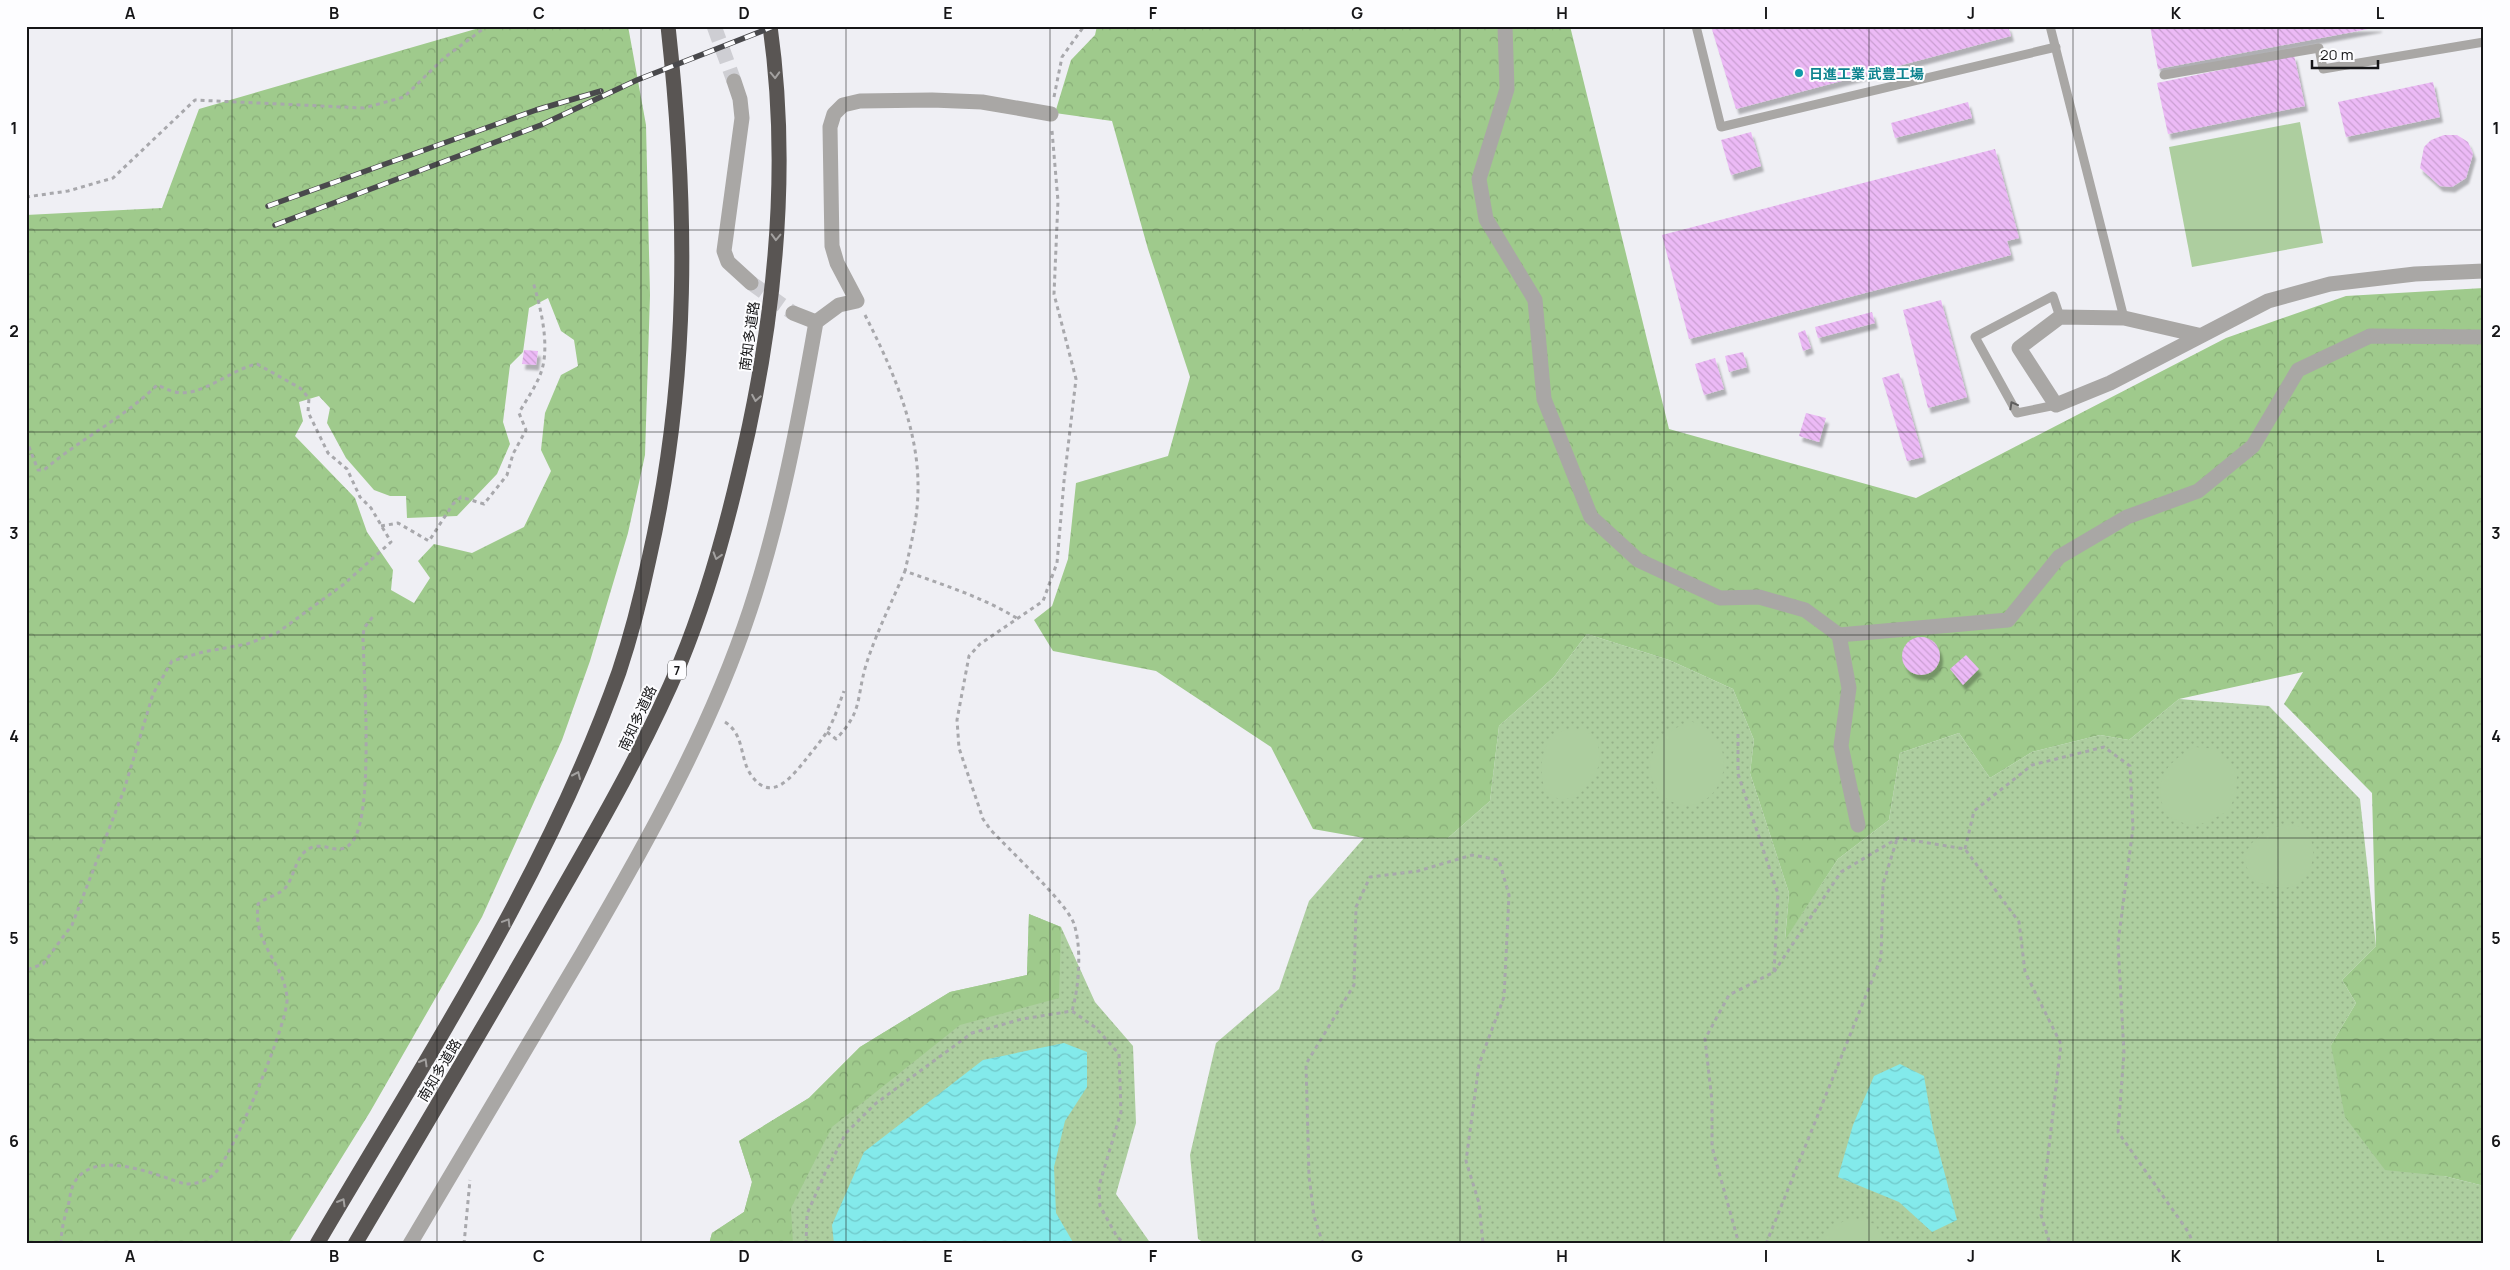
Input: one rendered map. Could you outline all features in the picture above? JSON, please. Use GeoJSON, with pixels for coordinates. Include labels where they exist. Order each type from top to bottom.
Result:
{"type":"FeatureCollection","features":[{"type":"Feature","properties":{"kind":"highway","name":"南知多道路"},"geometry":{"type":"LineString","coordinates":[[317,1244],[513,911],[553,830],[591,745],[622,661],[642,590],[658,519],[673,435],[681,348],[684,275],[681,183],[675,92],[668,26]]}},
{"type":"Feature","properties":{"kind":"highway","name":"南知多道路"},"geometry":{"type":"LineString","coordinates":[[355,1244],[498,1002],[610,807],[648,734],[681,660],[707,590],[727,522],[755,405],[768,324],[776,244],[778,179],[775,60],[770,26]]}},
{"type":"Feature","properties":{"kind":"street"},"geometry":{"type":"LineString","coordinates":[[1505,26],[1507,89],[1478,179],[1486,219],[1535,300],[1544,399],[1590,517],[1638,560],[1720,598],[1759,596],[1805,610],[1839,635],[2008,620],[2059,557],[2127,517],[2198,491],[2253,446],[2298,370],[2370,336],[2484,337]]}},
{"type":"Feature","properties":{"kind":"street"},"geometry":{"type":"LineString","coordinates":[[734,82],[740,99],[742,118],[724,251],[728,262],[751,283]]}},
{"type":"Feature","properties":{"kind":"street"},"geometry":{"type":"LineString","coordinates":[[410,1244],[632,867],[678,781],[707,717],[750,612],[772,539],[796,439],[816,322],[840,305],[857,301],[837,263],[832,246],[830,126],[834,114],[843,105],[860,101],[932,100],[982,102],[1051,114]]}},
{"type":"Feature","properties":{"kind":"street"},"geometry":{"type":"LineString","coordinates":[[2198,335],[2124,318],[2060,317],[2020,348],[2056,405],[2110,383],[2198,335],[2268,301],[2330,284],[2415,274],[2484,271]]}},
{"type":"Feature","properties":{"kind":"street"},"geometry":{"type":"LineString","coordinates":[[793,313],[816,322]]}},
{"type":"Feature","properties":{"kind":"street"},"geometry":{"type":"LineString","coordinates":[[1839,635],[1849,688],[1841,746],[1858,825]]}},
{"type":"Feature","properties":{"kind":"lane"},"geometry":{"type":"LineString","coordinates":[[1696,26],[1721,127],[2056,48]]}},
{"type":"Feature","properties":{"kind":"lane"},"geometry":{"type":"LineString","coordinates":[[2050,26],[2124,318]]}},
{"type":"Feature","properties":{"kind":"lane"},"geometry":{"type":"LineString","coordinates":[[2164,75],[2319,48],[2323,69],[2484,42]]}},
{"type":"Feature","properties":{"kind":"lane"},"geometry":{"type":"LineString","coordinates":[[2056,405],[2017,413],[1975,337],[2053,296],[2060,317]]}},
{"type":"Feature","properties":{"kind":"path"},"geometry":{"type":"LineString","coordinates":[[26,197],[68,191],[113,178],[195,100],[364,108],[404,97],[444,58],[487,26]]}},
{"type":"Feature","properties":{"kind":"path"},"geometry":{"type":"LineString","coordinates":[[1072,1011],[1077,992],[1077,943],[1074,923],[1063,907],[990,829],[983,819],[959,748],[957,720],[969,656],[980,644],[1043,601],[1057,563],[1076,379],[1054,294],[1058,201],[1051,114],[1062,57],[1084,26]]}},
{"type":"Feature","properties":{"kind":"path"},"geometry":{"type":"LineString","coordinates":[[381,526],[398,523],[429,540],[453,504],[461,497],[484,504],[508,475],[513,454],[526,430],[519,413],[541,374],[545,348],[533,282]]}},
{"type":"Feature","properties":{"kind":"path"},"geometry":{"type":"LineString","coordinates":[[827,732],[836,739],[850,724],[857,708],[866,665],[905,571],[917,513],[917,464],[910,428],[879,342],[857,301]]}},
{"type":"Feature","properties":{"kind":"path"},"geometry":{"type":"LineString","coordinates":[[26,439],[38,470],[44,470],[65,452],[142,400],[157,385],[176,393],[194,392],[246,366],[257,364],[300,388],[309,398],[308,412],[328,453],[348,469],[360,497],[371,508],[391,542],[344,584],[277,633],[247,644],[203,652],[172,661],[153,694],[124,790],[72,925],[43,964],[26,970]]}},
{"type":"Feature","properties":{"kind":"path"},"geometry":{"type":"LineString","coordinates":[[905,571],[965,593],[999,608],[1018,619]]}},
{"type":"Feature","properties":{"kind":"path"},"geometry":{"type":"LineString","coordinates":[[61,1244],[65,1215],[74,1184],[85,1172],[102,1165],[120,1165],[185,1184],[195,1184],[206,1180],[222,1165],[251,1106],[285,1016],[288,999],[285,984],[258,932],[256,919],[258,904],[266,897],[282,892],[287,886],[297,861],[306,852],[314,847],[338,850],[346,848],[353,842],[360,829],[365,750],[363,634],[367,621],[375,614]]}},
{"type":"Feature","properties":{"kind":"path"},"geometry":{"type":"LineString","coordinates":[[707,717],[723,721],[732,727],[740,739],[750,774],[758,784],[770,788],[777,787],[790,779],[827,732],[844,691]]}},
{"type":"Feature","properties":{"kind":"path"},"geometry":{"type":"LineString","coordinates":[[1738,734],[1738,774],[1778,894],[1774,972]]}},
{"type":"Feature","properties":{"kind":"path"},"geometry":{"type":"LineString","coordinates":[[1964,849],[1974,811],[2032,764],[2104,747],[2130,766],[2133,828],[2118,943],[2124,1053],[2118,1132],[2189,1233],[2193,1244]]}},
{"type":"Feature","properties":{"kind":"path"},"geometry":{"type":"LineString","coordinates":[[1766,1244],[1881,958],[1883,884],[1898,838]]}},
{"type":"Feature","properties":{"kind":"path"},"geometry":{"type":"LineString","coordinates":[[1739,1244],[1712,1147],[1712,1101],[1705,1039],[1729,995],[1774,972],[1841,872],[1898,838],[1964,849],[2018,922],[2025,972],[2061,1044],[2041,1215],[2050,1244]]}},
{"type":"Feature","properties":{"kind":"path"},"geometry":{"type":"LineString","coordinates":[[1324,1244],[1314,1216],[1310,1176],[1306,1064],[1354,984],[1356,906],[1370,877],[1418,871],[1472,855],[1499,860],[1509,895],[1504,997],[1478,1064],[1466,1161],[1479,1203],[1483,1244]]}},
{"type":"Feature","properties":{"kind":"path"},"geometry":{"type":"LineString","coordinates":[[806,1244],[807,1214],[825,1173],[846,1133],[875,1104],[972,1033],[1022,1019],[1072,1011],[1096,1028],[1119,1054],[1121,1112],[1099,1186],[1100,1206],[1116,1235],[1124,1244]]}},
{"type":"Feature","properties":{"kind":"path"},"geometry":{"type":"LineString","coordinates":[[464,1244],[465,1218],[473,1162],[469,1145]]}},
{"type":"Feature","properties":{"kind":"green space"},"geometry":{"type":"Polygon","coordinates":[[[486,26],[628,26],[646,125],[650,295],[645,455],[628,533],[590,661],[562,740],[482,917],[370,1112],[288,1244],[26,1244],[26,215],[162,208],[199,109],[486,26]],[[548,298],[529,308],[523,352],[510,365],[503,422],[510,444],[497,474],[457,516],[407,518],[406,496],[390,496],[374,490],[346,458],[327,423],[330,408],[319,396],[299,402],[303,421],[295,436],[355,498],[367,532],[393,570],[391,590],[414,603],[430,578],[418,561],[434,544],[472,553],[524,527],[551,471],[541,450],[545,413],[561,375],[578,366],[574,340],[561,331],[548,298]]]}},
{"type":"Feature","properties":{"kind":"green space"},"geometry":{"type":"Polygon","coordinates":[[[1097,26],[1570,26],[1669,429],[1916,498],[2226,338],[2346,296],[2484,288],[2484,1186],[2444,1176],[2385,1170],[2345,1117],[2331,1045],[2356,1003],[2342,980],[2376,946],[2372,793],[2284,704],[2303,672],[2179,699],[2129,740],[2100,735],[2032,752],[1990,778],[1959,733],[1900,753],[1889,820],[1838,859],[1785,940],[1789,893],[1750,773],[1754,740],[1733,689],[1669,660],[1587,634],[1554,677],[1499,726],[1490,801],[1448,838],[1364,838],[1313,829],[1271,747],[1156,671],[1053,651],[1034,620],[1052,606],[1068,559],[1076,483],[1168,456],[1190,377],[1148,249],[1112,121],[1055,113],[1071,60],[1095,35],[1097,26]]]}},
{"type":"Feature","properties":{"kind":"green space"},"geometry":{"type":"Polygon","coordinates":[[[2300,122],[2323,243],[2192,267],[2169,147],[2300,122]]]}},
{"type":"Feature","properties":{"kind":"green space"},"geometry":{"type":"Polygon","coordinates":[[[1587,634],[1669,660],[1733,689],[1754,740],[1750,773],[1789,893],[1785,939],[1838,859],[1889,820],[1900,753],[1959,733],[1990,778],[2032,752],[2100,735],[2129,740],[2179,699],[2269,706],[2360,799],[2376,946],[2342,980],[2356,1003],[2331,1045],[2444,1176],[2484,1186],[2484,1244],[1206,1244],[1198,1239],[1190,1155],[1216,1043],[1279,989],[1309,901],[1364,838],[1448,838],[1490,801],[1499,726],[1554,677],[1587,634]]]}},
{"type":"Feature","properties":{"kind":"green space"},"geometry":{"type":"Polygon","coordinates":[[[1691,721],[1711,732],[1721,747],[1724,763],[1722,778],[1714,791],[1704,801],[1691,805],[1676,804],[1661,794],[1653,782],[1650,768],[1651,759],[1657,745],[1666,735],[1677,727],[1691,721]]]}},
{"type":"Feature","properties":{"kind":"green space"},"geometry":{"type":"Polygon","coordinates":[[[1570,729],[1585,729],[1598,743],[1600,762],[1594,778],[1577,797],[1560,800],[1545,791],[1542,774],[1543,756],[1550,740],[1556,734],[1570,729]]]}},
{"type":"Feature","properties":{"kind":"green space"},"geometry":{"type":"Polygon","coordinates":[[[2195,747],[2215,749],[2230,762],[2237,776],[2236,795],[2228,811],[2205,823],[2188,825],[2167,816],[2160,794],[2163,775],[2168,767],[2184,753],[2195,747]]]}},
{"type":"Feature","properties":{"kind":"green space"},"geometry":{"type":"Polygon","coordinates":[[[2284,824],[2299,827],[2308,835],[2313,849],[2313,857],[2308,873],[2298,884],[2288,887],[2277,887],[2256,882],[2246,865],[2248,849],[2257,838],[2284,824]]]}},
{"type":"Feature","properties":{"kind":"green space"},"geometry":{"type":"Polygon","coordinates":[[[1029,914],[1061,927],[1095,1002],[1133,1046],[1136,1123],[1116,1194],[1151,1244],[709,1244],[712,1233],[744,1212],[752,1182],[739,1141],[809,1098],[860,1047],[950,992],[1027,975],[1029,914]]]}},
{"type":"Feature","properties":{"kind":"green space"},"geometry":{"type":"Polygon","coordinates":[[[1029,914],[1061,927],[1059,998],[960,1025],[832,1127],[791,1208],[793,1244],[709,1244],[712,1233],[744,1212],[752,1182],[739,1141],[809,1098],[860,1047],[950,992],[1027,975],[1029,914]]]}},
{"type":"Feature","properties":{"kind":"green space"},"geometry":{"type":"Polygon","coordinates":[[[1853,1218],[1875,1224],[1884,1244],[1822,1244],[1825,1233],[1833,1226],[1853,1218]]]}},
{"type":"Feature","properties":{"kind":"water"},"geometry":{"type":"Polygon","coordinates":[[[1064,1043],[1087,1052],[1087,1087],[1065,1121],[1054,1167],[1056,1213],[1074,1244],[834,1244],[832,1225],[864,1152],[983,1060],[1064,1043]]]}},
{"type":"Feature","properties":{"kind":"water"},"geometry":{"type":"Polygon","coordinates":[[[1900,1064],[1924,1076],[1933,1129],[1957,1220],[1932,1232],[1899,1202],[1838,1177],[1853,1125],[1874,1076],[1900,1064]]]}},
{"type":"Feature","properties":{"kind":"building","name":"日進工業 武豊工場"},"geometry":{"type":"Polygon","coordinates":[[[1711,26],[2008,26],[2011,36],[1736,109],[1711,26]]]}},
{"type":"Feature","properties":{"kind":"building"},"geometry":{"type":"Polygon","coordinates":[[[2150,26],[2379,26],[2379,27],[2158,69],[2150,26]]]}},
{"type":"Feature","properties":{"kind":"building"},"geometry":{"type":"Polygon","coordinates":[[[2294,55],[2305,106],[2168,134],[2157,83],[2294,55]]]}},
{"type":"Feature","properties":{"kind":"building"},"geometry":{"type":"Polygon","coordinates":[[[2433,82],[2440,117],[2346,137],[2338,102],[2433,82]]]}},
{"type":"Feature","properties":{"kind":"building"},"geometry":{"type":"Polygon","coordinates":[[[1968,102],[1972,118],[1895,138],[1891,123],[1968,102]]]}},
{"type":"Feature","properties":{"kind":"building"},"geometry":{"type":"Polygon","coordinates":[[[1751,132],[1761,166],[1731,175],[1721,140],[1751,132]]]}},
{"type":"Feature","properties":{"kind":"building"},"geometry":{"type":"Polygon","coordinates":[[[2444,135],[2457,135],[2468,142],[2473,154],[2466,178],[2452,187],[2440,186],[2420,168],[2424,147],[2431,140],[2444,135]]]}},
{"type":"Feature","properties":{"kind":"building"},"geometry":{"type":"Polygon","coordinates":[[[1995,149],[2019,238],[2007,241],[2011,255],[1689,339],[1662,235],[1995,149]]]}},
{"type":"Feature","properties":{"kind":"building"},"geometry":{"type":"Polygon","coordinates":[[[1941,300],[1967,397],[1928,408],[1903,310],[1941,300]]]}},
{"type":"Feature","properties":{"kind":"building"},"geometry":{"type":"Polygon","coordinates":[[[1872,312],[1875,323],[1818,338],[1815,327],[1872,312]]]}},
{"type":"Feature","properties":{"kind":"building"},"geometry":{"type":"Polygon","coordinates":[[[1805,330],[1811,348],[1803,351],[1798,333],[1805,330]]]}},
{"type":"Feature","properties":{"kind":"building"},"geometry":{"type":"Polygon","coordinates":[[[524,350],[538,351],[536,365],[522,364],[524,350]]]}},
{"type":"Feature","properties":{"kind":"building"},"geometry":{"type":"Polygon","coordinates":[[[1743,352],[1747,367],[1729,372],[1725,356],[1743,352]]]}},
{"type":"Feature","properties":{"kind":"building"},"geometry":{"type":"Polygon","coordinates":[[[1715,358],[1724,389],[1704,395],[1695,364],[1715,358]]]}},
{"type":"Feature","properties":{"kind":"building"},"geometry":{"type":"Polygon","coordinates":[[[1899,373],[1923,457],[1907,461],[1882,378],[1899,373]]]}},
{"type":"Feature","properties":{"kind":"building"},"geometry":{"type":"Polygon","coordinates":[[[1806,413],[1826,418],[1819,442],[1799,436],[1806,413]]]}},
{"type":"Feature","properties":{"kind":"building"},"geometry":{"type":"Polygon","coordinates":[[[1921,637],[1934,643],[1940,656],[1934,669],[1921,675],[1908,669],[1902,656],[1908,643],[1921,637]]]}},
{"type":"Feature","properties":{"kind":"building"},"geometry":{"type":"Polygon","coordinates":[[[1966,655],[1979,669],[1963,685],[1950,669],[1966,655]]]}},
{"type":"Feature","properties":{"kind":"tunnel"},"geometry":{"type":"LineString","coordinates":[[714,26],[734,81]]}},
{"type":"Feature","properties":{"kind":"tunnel"},"geometry":{"type":"LineString","coordinates":[[751,283],[793,313]]}},
{"type":"Feature","properties":{"kind":"railway"},"geometry":{"type":"LineString","coordinates":[[275,225],[541,125],[637,80],[775,26]]}},
{"type":"Feature","properties":{"kind":"railway"},"geometry":{"type":"LineString","coordinates":[[268,206],[536,110],[601,91]]}},
{"type":"Feature","properties":{"kind":"place","name":"日進工業 武豊工場"},"geometry":{"type":"Point","coordinates":[1799,73]}}]}
